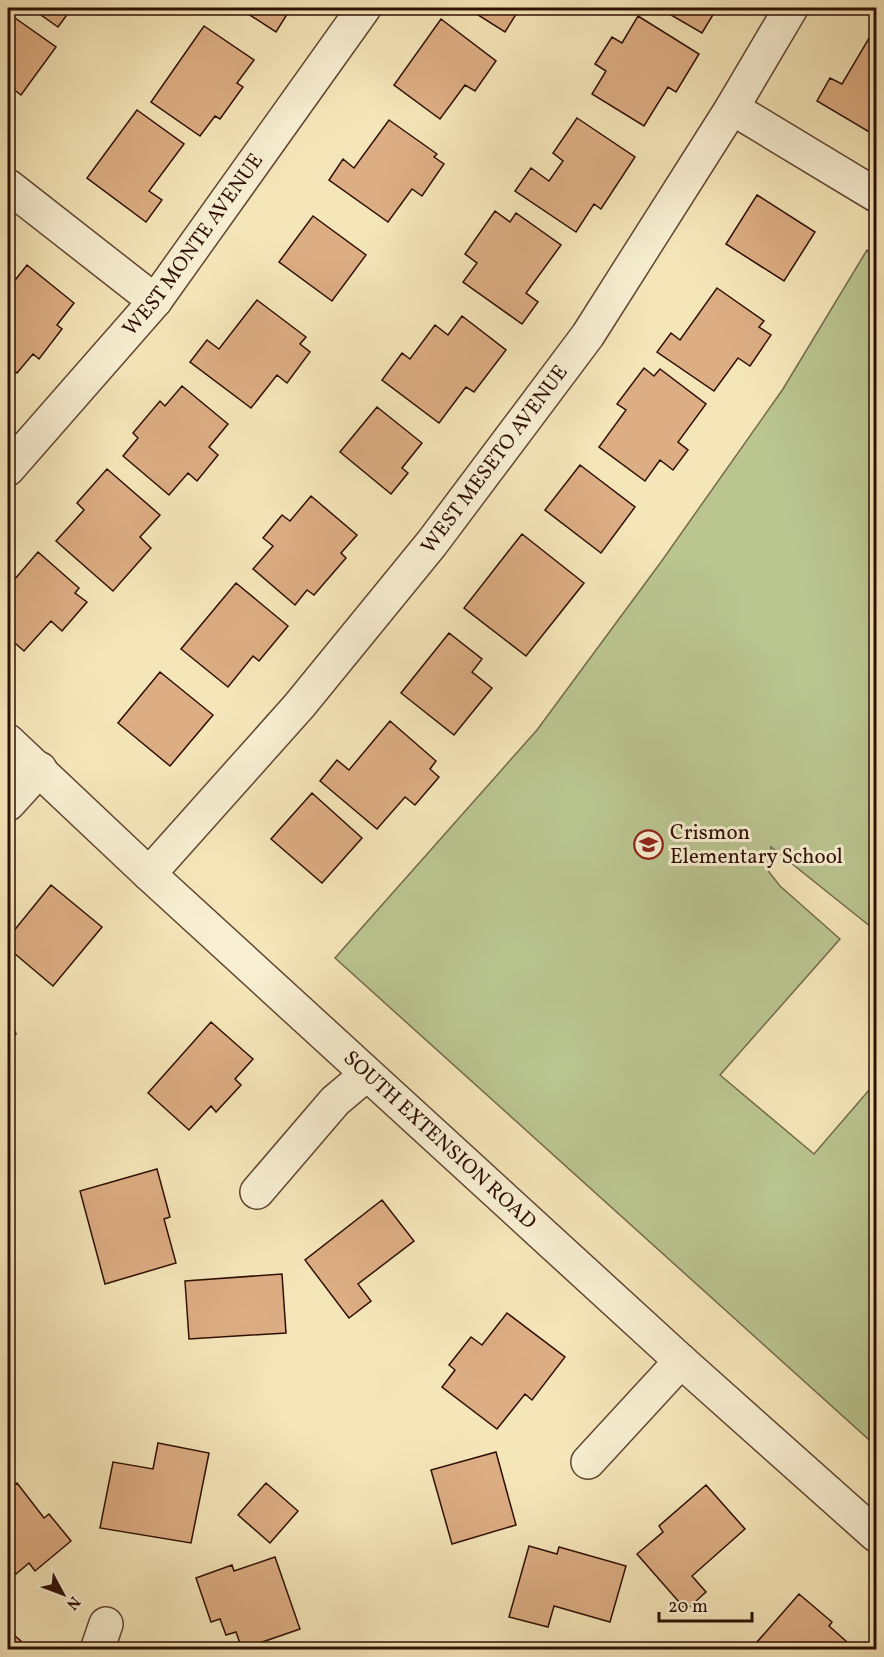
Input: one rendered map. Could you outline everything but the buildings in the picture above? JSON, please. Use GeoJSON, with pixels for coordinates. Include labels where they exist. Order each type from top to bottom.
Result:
{"type":"FeatureCollection","features":[{"type":"Feature","properties":{"kind":"street","name":"WEST MONTE AVENUE"},"geometry":{"type":"LineString","coordinates":[[8,469],[154,302],[364,8]]}},
{"type":"Feature","properties":{"kind":"street","name":"WEST MESETO AVENUE"},"geometry":{"type":"LineString","coordinates":[[149,874],[299,706],[432,543],[588,335],[732,108],[791,8]]}},
{"type":"Feature","properties":{"kind":"street"},"geometry":{"type":"LineString","coordinates":[[732,108],[876,195]]}},
{"type":"Feature","properties":{"kind":"street"},"geometry":{"type":"LineString","coordinates":[[8,186],[154,302]]}},
{"type":"Feature","properties":{"kind":"street","name":"SOUTH EXTENSION ROAD"},"geometry":{"type":"LineString","coordinates":[[8,741],[367,1074],[681,1361],[876,1535]]}},
{"type":"Feature","properties":{"kind":"street"},"geometry":{"type":"LineString","coordinates":[[8,804],[40,769]]}},
{"type":"Feature","properties":{"kind":"street"},"geometry":{"type":"LineString","coordinates":[[258,1192],[335,1101],[367,1074]]}},
{"type":"Feature","properties":{"kind":"street"},"geometry":{"type":"LineString","coordinates":[[588,1462],[681,1361]]}},
{"type":"Feature","properties":{"kind":"green space","name":"Crismon Elementary School"},"geometry":{"type":"Polygon","coordinates":[[[867,250],[876,256],[876,478],[874,481],[876,484],[876,931],[771,847],[769,872],[780,886],[840,939],[720,1075],[814,1154],[876,1082],[876,1446],[335,958],[537,730],[661,562],[783,389],[867,250]]]}},
{"type":"Feature","properties":{"kind":"place","name":"Crismon Elementary School"},"geometry":{"type":"Point","coordinates":[649,845]}}]}
